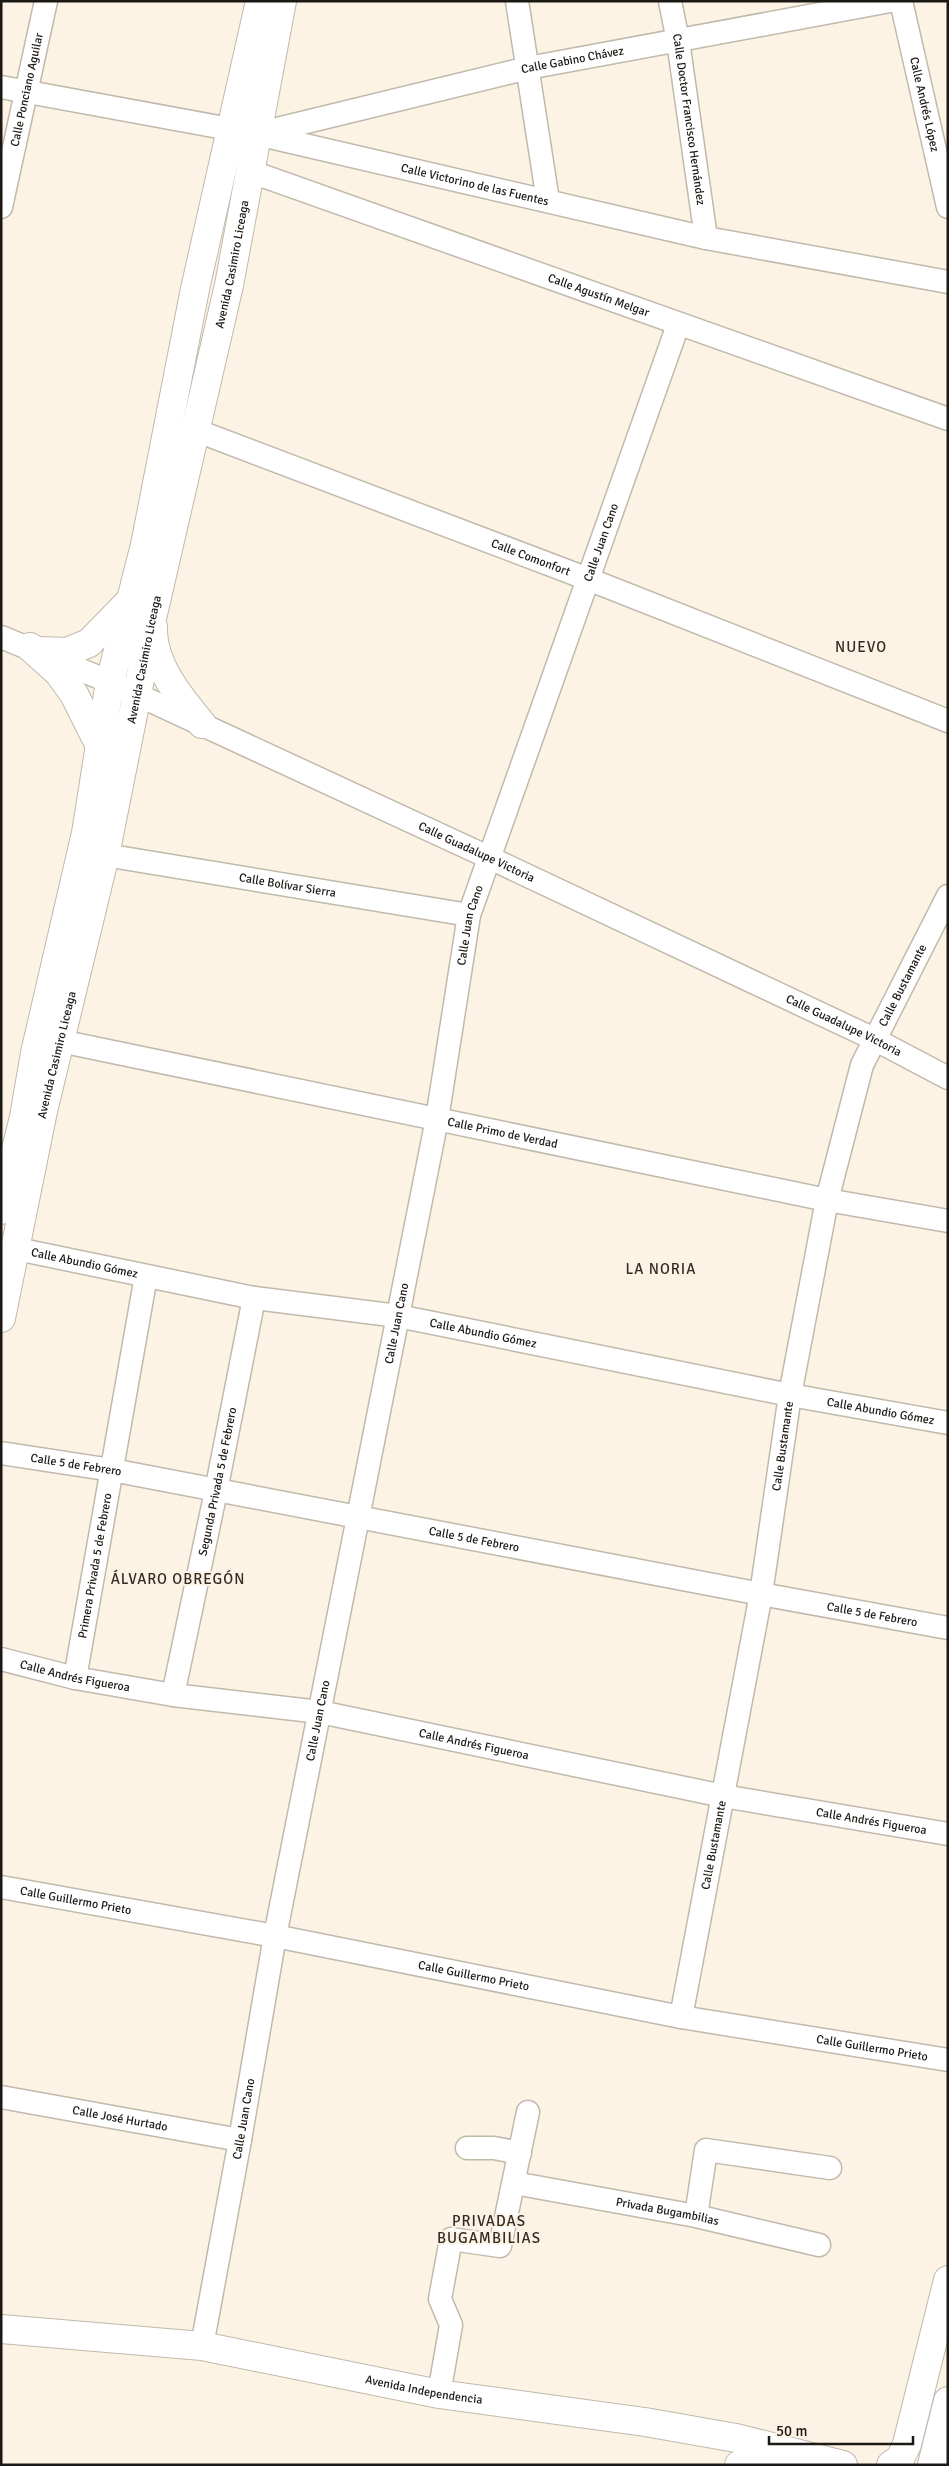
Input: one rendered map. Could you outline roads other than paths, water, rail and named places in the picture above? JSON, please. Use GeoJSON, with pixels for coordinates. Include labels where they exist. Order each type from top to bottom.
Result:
{"type":"FeatureCollection","features":[{"type":"Feature","properties":{"kind":"main road","name":"Avenida Casimiro Liceaga"},"geometry":{"type":"LineString","coordinates":[[1,1210],[24,1117],[35,1052],[86,833],[110,682],[141,608],[195,430],[229,285],[249,171],[244,132],[260,1]]}},
{"type":"Feature","properties":{"kind":"main road","name":"Avenida Casimiro Liceaga"},"geometry":{"type":"LineString","coordinates":[[1,1318],[17,1249],[43,1111],[105,854],[136,694],[145,545],[195,290],[282,1]]}},
{"type":"Feature","properties":{"kind":"main road"},"geometry":{"type":"LineString","coordinates":[[34,649],[68,652],[89,643],[141,608],[153,635],[166,673],[178,697],[202,724]]}},
{"type":"Feature","properties":{"kind":"main road"},"geometry":{"type":"LineString","coordinates":[[34,649],[58,672],[74,694],[100,746]]}},
{"type":"Feature","properties":{"kind":"main road"},"geometry":{"type":"LineString","coordinates":[[900,2463],[907,2444],[948,2280]]}},
{"type":"Feature","properties":{"kind":"main road","name":"Avenida Independencia"},"geometry":{"type":"LineString","coordinates":[[1,2329],[202,2346],[439,2394],[663,2425],[736,2438],[843,2465]]}},
{"type":"Feature","properties":{"kind":"main road"},"geometry":{"type":"LineString","coordinates":[[932,2465],[948,2401]]}},
{"type":"Feature","properties":{"kind":"main road"},"geometry":{"type":"LineString","coordinates":[[740,2465],[769,2465]]}},
{"type":"Feature","properties":{"kind":"street","name":"Calle Ponciano Aguilar"},"geometry":{"type":"LineString","coordinates":[[1,207],[46,1]]}},
{"type":"Feature","properties":{"kind":"street"},"geometry":{"type":"LineString","coordinates":[[517,1],[548,202]]}},
{"type":"Feature","properties":{"kind":"street","name":"Calle Doctor Francisco Hernández"},"geometry":{"type":"LineString","coordinates":[[670,1],[678,41],[706,238]]}},
{"type":"Feature","properties":{"kind":"street","name":"Calle Gabino Chávez"},"geometry":{"type":"LineString","coordinates":[[244,132],[528,68],[890,1]]}},
{"type":"Feature","properties":{"kind":"street","name":"Calle Andrés López"},"geometry":{"type":"LineString","coordinates":[[902,1],[948,207]]}},
{"type":"Feature","properties":{"kind":"street","name":"Calle Victorino de las Fuentes"},"geometry":{"type":"LineString","coordinates":[[1,87],[244,132],[706,238],[948,282]]}},
{"type":"Feature","properties":{"kind":"street","name":"Calle Agustín Melgar"},"geometry":{"type":"LineString","coordinates":[[249,171],[678,325],[948,419]]}},
{"type":"Feature","properties":{"kind":"street","name":"Calle Juan Cano"},"geometry":{"type":"LineString","coordinates":[[202,2346],[275,1936],[320,1712],[356,1517],[437,1119],[470,915],[678,325]]}},
{"type":"Feature","properties":{"kind":"street","name":"Calle Comonfort"},"geometry":{"type":"LineString","coordinates":[[195,430],[588,579],[948,721]]}},
{"type":"Feature","properties":{"kind":"street","name":"Calle Guadalupe Victoria"},"geometry":{"type":"LineString","coordinates":[[1,637],[34,649],[110,682],[490,858],[874,1039],[948,1078]]}},
{"type":"Feature","properties":{"kind":"street","name":"Calle Bolívar Sierra"},"geometry":{"type":"LineString","coordinates":[[105,854],[470,915]]}},
{"type":"Feature","properties":{"kind":"street","name":"Calle Bustamante"},"geometry":{"type":"LineString","coordinates":[[681,2017],[761,1594],[790,1395],[827,1200],[862,1065],[948,896]]}},
{"type":"Feature","properties":{"kind":"street","name":"Calle Primo de Verdad"},"geometry":{"type":"LineString","coordinates":[[60,1041],[827,1200],[948,1221]]}},
{"type":"Feature","properties":{"kind":"street","name":"Calle Abundio Gómez"},"geometry":{"type":"LineString","coordinates":[[17,1249],[254,1298],[398,1316],[790,1395],[948,1423]]}},
{"type":"Feature","properties":{"kind":"street","name":"Primera Privada 5 de Febrero"},"geometry":{"type":"LineString","coordinates":[[75,1678],[146,1276]]}},
{"type":"Feature","properties":{"kind":"street","name":"Segunda Privada 5 de Febrero"},"geometry":{"type":"LineString","coordinates":[[173,1695],[254,1298]]}},
{"type":"Feature","properties":{"kind":"street","name":"Calle 5 de Febrero"},"geometry":{"type":"LineString","coordinates":[[1,1453],[112,1470],[948,1628]]}},
{"type":"Feature","properties":{"kind":"street","name":"Calle Andrés Figueroa"},"geometry":{"type":"LineString","coordinates":[[1,1659],[75,1678],[173,1695],[320,1712],[723,1796],[948,1834]]}},
{"type":"Feature","properties":{"kind":"street","name":"Calle Guillermo Prieto"},"geometry":{"type":"LineString","coordinates":[[1,1887],[275,1936],[681,2017],[948,2060]]}},
{"type":"Feature","properties":{"kind":"street","name":"Calle José Hurtado"},"geometry":{"type":"LineString","coordinates":[[1,2097],[240,2140]]}},
{"type":"Feature","properties":{"kind":"street"},"geometry":{"type":"LineString","coordinates":[[439,2394],[451,2325],[440,2299],[451,2239],[500,2246],[528,2112]]}},
{"type":"Feature","properties":{"kind":"street"},"geometry":{"type":"LineString","coordinates":[[467,2148],[494,2148],[520,2153]]}},
{"type":"Feature","properties":{"kind":"street"},"geometry":{"type":"LineString","coordinates":[[696,2216],[706,2150],[830,2168]]}},
{"type":"Feature","properties":{"kind":"street","name":"Privada Bugambilias"},"geometry":{"type":"LineString","coordinates":[[514,2183],[696,2216],[819,2245]]}},
{"type":"Feature","properties":{"kind":"district","name":"NUEVO"},"geometry":{"type":"Point","coordinates":[861,647]}},
{"type":"Feature","properties":{"kind":"district","name":"LA NORIA"},"geometry":{"type":"Point","coordinates":[661,1269]}},
{"type":"Feature","properties":{"kind":"district","name":"ÁLVARO OBREGÓN"},"geometry":{"type":"Point","coordinates":[178,1579]}},
{"type":"Feature","properties":{"kind":"district","name":"PRIVADAS BUGAMBILIAS"},"geometry":{"type":"Point","coordinates":[489,2230]}}]}
